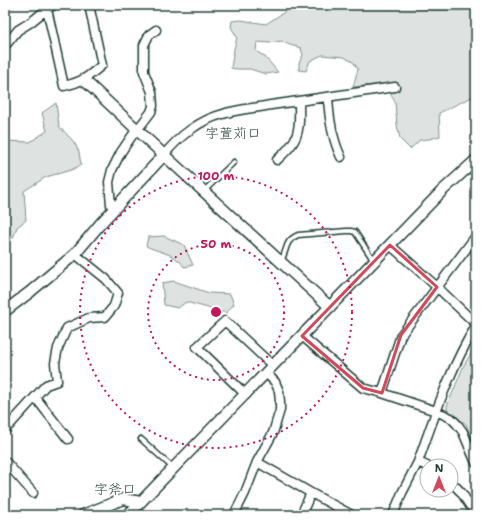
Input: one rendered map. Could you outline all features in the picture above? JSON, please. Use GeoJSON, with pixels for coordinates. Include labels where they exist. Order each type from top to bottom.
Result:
{"type":"FeatureCollection","features":[{"type":"Feature","properties":{"kind":"street"},"geometry":{"type":"LineString","coordinates":[[5,46],[18,30],[51,7],[64,86],[84,80],[102,65],[89,5]]}},
{"type":"Feature","properties":{"kind":"street"},"geometry":{"type":"LineString","coordinates":[[114,209],[110,205],[109,182],[112,170],[121,152],[148,116],[153,106],[152,92],[144,72],[144,45],[149,35],[156,30]]}},
{"type":"Feature","properties":{"kind":"street"},"geometry":{"type":"LineString","coordinates":[[84,80],[330,307]]}},
{"type":"Feature","properties":{"kind":"street"},"geometry":{"type":"LineString","coordinates":[[5,311],[75,254],[170,147],[180,137],[194,128],[223,114],[395,87]]}},
{"type":"Feature","properties":{"kind":"street"},"geometry":{"type":"LineString","coordinates":[[328,97],[328,110],[334,140],[341,157]]}},
{"type":"Feature","properties":{"kind":"street"},"geometry":{"type":"LineString","coordinates":[[277,160],[293,144],[299,127],[300,101]]}},
{"type":"Feature","properties":{"kind":"street"},"geometry":{"type":"LineString","coordinates":[[128,515],[246,395],[443,190],[476,160]]}},
{"type":"Feature","properties":{"kind":"street"},"geometry":{"type":"LineString","coordinates":[[382,393],[401,335],[476,236]]}},
{"type":"Feature","properties":{"kind":"street"},"geometry":{"type":"LineString","coordinates":[[390,245],[438,287],[476,325],[456,363],[436,411],[418,462],[402,493],[393,515]]}},
{"type":"Feature","properties":{"kind":"street"},"geometry":{"type":"LineString","coordinates":[[5,430],[46,385],[57,381],[55,363],[58,348],[67,328],[89,318],[105,317],[114,306],[118,292],[106,279],[75,254]]}},
{"type":"Feature","properties":{"kind":"street"},"geometry":{"type":"LineString","coordinates":[[234,515],[245,493],[257,462],[273,433],[280,410],[280,402],[279,391],[270,370],[225,321],[197,347],[246,395]]}},
{"type":"Feature","properties":{"kind":"street"},"geometry":{"type":"LineString","coordinates":[[302,336],[363,388],[436,411],[451,418],[463,432],[476,463]]}},
{"type":"Feature","properties":{"kind":"street"},"geometry":{"type":"LineString","coordinates":[[35,397],[68,439]]}},
{"type":"Feature","properties":{"kind":"street"},"geometry":{"type":"LineString","coordinates":[[5,461],[33,493]]}},
{"type":"Feature","properties":{"kind":"street"},"geometry":{"type":"LineString","coordinates":[[257,462],[352,515]]}},
{"type":"Feature","properties":{"kind":"street"},"geometry":{"type":"LineString","coordinates":[[459,491],[476,515]]}},
{"type":"Feature","properties":{"kind":"street"},"geometry":{"type":"LineString","coordinates":[[301,515],[311,493]]}},
{"type":"Feature","properties":{"kind":"street"},"geometry":{"type":"LineString","coordinates":[[83,515],[123,500],[141,502]]}},
{"type":"Feature","properties":{"kind":"lane"},"geometry":{"type":"LineString","coordinates":[[204,191],[234,162]]}},
{"type":"Feature","properties":{"kind":"lane"},"geometry":{"type":"LineString","coordinates":[[281,262],[288,242],[291,238],[298,234],[346,231],[355,232],[370,255],[376,260]]}},
{"type":"Feature","properties":{"kind":"lane"},"geometry":{"type":"LineString","coordinates":[[141,439],[174,469]]}},
{"type":"Feature","properties":{"kind":"highlighted area"},"geometry":{"type":"Polygon","coordinates":[[[390,245],[437,287],[401,335],[382,393],[363,388],[302,336],[390,245]]]}},
{"type":"Feature","properties":{"kind":"shaded area"},"geometry":{"type":"Polygon","coordinates":[[[295,5],[407,5],[432,10],[459,10],[476,7],[476,95],[439,113],[440,136],[420,140],[410,149],[400,139],[395,102],[385,84],[353,87],[358,69],[353,62],[344,57],[322,55],[310,61],[306,71],[299,70],[299,63],[303,55],[301,48],[281,41],[270,43],[257,42],[256,51],[265,57],[278,72],[266,74],[250,69],[231,68],[237,37],[231,27],[232,21],[241,20],[266,24],[295,5]]]}},
{"type":"Feature","properties":{"kind":"shaded area"},"geometry":{"type":"Polygon","coordinates":[[[56,103],[59,126],[74,142],[79,152],[81,165],[71,170],[46,177],[24,191],[26,220],[17,227],[13,238],[5,237],[5,141],[30,142],[47,131],[42,113],[56,103]]]}},
{"type":"Feature","properties":{"kind":"shaded area"},"geometry":{"type":"Polygon","coordinates":[[[164,236],[184,245],[193,265],[184,267],[180,261],[175,258],[146,246],[148,237],[164,236]]]}},
{"type":"Feature","properties":{"kind":"shaded area"},"geometry":{"type":"Polygon","coordinates":[[[174,281],[209,293],[230,294],[234,304],[226,313],[186,302],[178,308],[164,305],[162,283],[174,281]]]}},
{"type":"Feature","properties":{"kind":"shaded area"},"geometry":{"type":"Polygon","coordinates":[[[476,345],[476,449],[466,424],[447,411],[447,406],[464,365],[476,345]]]}},
{"type":"Feature","properties":{"kind":"district","name":"字萱苅口"},"geometry":{"type":"Point","coordinates":[233,133]}},
{"type":"Feature","properties":{"kind":"district","name":"字斧口"},"geometry":{"type":"Point","coordinates":[115,489]}}]}
